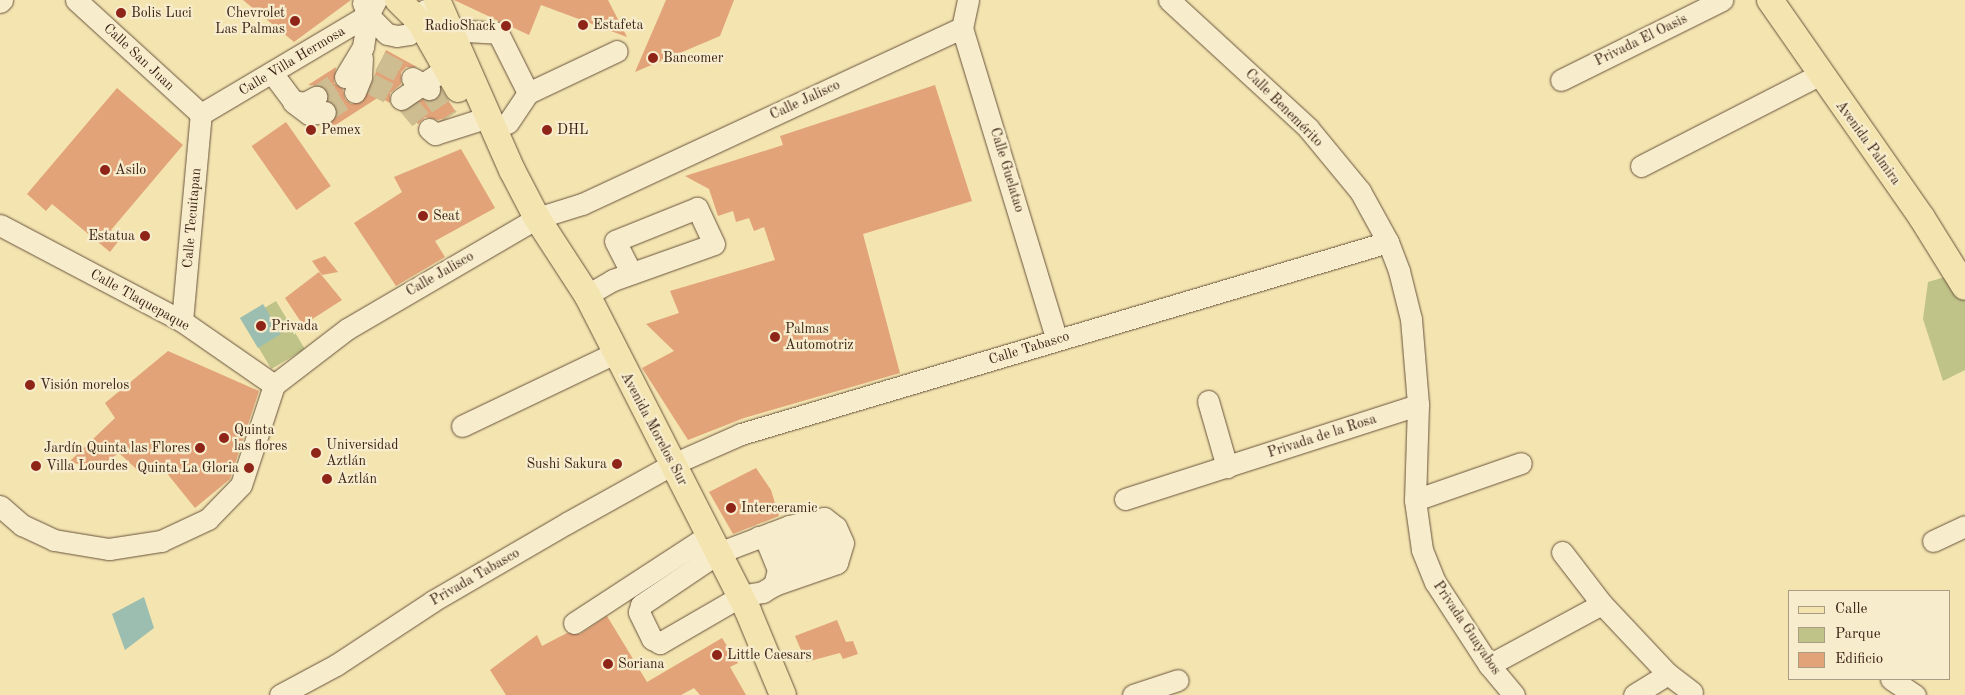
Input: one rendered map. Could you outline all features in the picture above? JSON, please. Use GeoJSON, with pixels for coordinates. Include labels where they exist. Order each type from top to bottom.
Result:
{"type":"FeatureCollection","features":[{"type":"Feature","properties":{"kind":"main road","name":"Avenida Morelos Sur"},"geometry":{"type":"LineString","coordinates":[[398,0],[424,11],[446,68],[461,121],[492,153],[512,170]]}},
{"type":"Feature","properties":{"kind":"main road","name":"Avenida Morelos Sur"},"geometry":{"type":"LineString","coordinates":[[437,0],[512,170],[537,218],[587,295],[741,596],[783,695]]}},
{"type":"Feature","properties":{"kind":"main road"},"geometry":{"type":"LineString","coordinates":[[456,0],[465,31],[508,122],[512,170]]}},
{"type":"Feature","properties":{"kind":"main road","name":"Avenida Palmira"},"geometry":{"type":"LineString","coordinates":[[1770,0],[1819,75],[1922,218],[1965,288]]}},
{"type":"Feature","properties":{"kind":"street","name":"Calle San Juan"},"geometry":{"type":"LineString","coordinates":[[76,0],[201,114]]}},
{"type":"Feature","properties":{"kind":"street","name":"Calle Guelatao"},"geometry":{"type":"LineString","coordinates":[[968,0],[962,28],[1057,340]]}},
{"type":"Feature","properties":{"kind":"street","name":"Calle Benemérito"},"geometry":{"type":"LineString","coordinates":[[1169,0],[1308,128],[1360,191],[1388,242],[1399,271],[1412,319],[1418,405]]}},
{"type":"Feature","properties":{"kind":"street","name":"Privada El Oasis"},"geometry":{"type":"LineString","coordinates":[[1560,80],[1722,0]]}},
{"type":"Feature","properties":{"kind":"street","name":"Calle Villa Hermosa"},"geometry":{"type":"LineString","coordinates":[[201,114],[272,73],[369,5]]}},
{"type":"Feature","properties":{"kind":"street"},"geometry":{"type":"LineString","coordinates":[[369,5],[387,34],[397,36],[409,34],[424,11]]}},
{"type":"Feature","properties":{"kind":"street"},"geometry":{"type":"LineString","coordinates":[[358,82],[369,5]]}},
{"type":"Feature","properties":{"kind":"street","name":"Calle Jalisco"},"geometry":{"type":"LineString","coordinates":[[274,385],[348,329],[537,218],[582,204],[962,28]]}},
{"type":"Feature","properties":{"kind":"street"},"geometry":{"type":"LineString","coordinates":[[465,31],[498,33],[528,93]]}},
{"type":"Feature","properties":{"kind":"street"},"geometry":{"type":"LineString","coordinates":[[363,47],[380,61]]}},
{"type":"Feature","properties":{"kind":"street"},"geometry":{"type":"LineString","coordinates":[[508,122],[528,93],[617,52]]}},
{"type":"Feature","properties":{"kind":"street"},"geometry":{"type":"LineString","coordinates":[[403,101],[421,83],[446,68]]}},
{"type":"Feature","properties":{"kind":"street"},"geometry":{"type":"LineString","coordinates":[[272,73],[293,101],[309,114],[320,105]]}},
{"type":"Feature","properties":{"kind":"street"},"geometry":{"type":"LineString","coordinates":[[1641,166],[1819,75]]}},
{"type":"Feature","properties":{"kind":"street","name":"Calle Tecuitapan"},"geometry":{"type":"LineString","coordinates":[[182,321],[201,114]]}},
{"type":"Feature","properties":{"kind":"street"},"geometry":{"type":"LineString","coordinates":[[429,129],[435,134],[461,121]]}},
{"type":"Feature","properties":{"kind":"street","name":"Calle Tlaquepaque"},"geometry":{"type":"LineString","coordinates":[[0,226],[182,321],[274,385]]}},
{"type":"Feature","properties":{"kind":"street","name":"Calle Tabasco"},"geometry":{"type":"LineString","coordinates":[[673,464],[741,434],[1388,242]]}},
{"type":"Feature","properties":{"kind":"street"},"geometry":{"type":"LineString","coordinates":[[587,295],[631,273]]}},
{"type":"Feature","properties":{"kind":"street"},"geometry":{"type":"LineString","coordinates":[[462,426],[615,353]]}},
{"type":"Feature","properties":{"kind":"street"},"geometry":{"type":"LineString","coordinates":[[0,506],[22,525],[54,540],[109,549],[161,541],[208,519],[241,485],[274,385]]}},
{"type":"Feature","properties":{"kind":"street"},"geometry":{"type":"LineString","coordinates":[[1208,401],[1227,466]]}},
{"type":"Feature","properties":{"kind":"street","name":"Privada de la Rosa"},"geometry":{"type":"LineString","coordinates":[[1125,500],[1418,405]]}},
{"type":"Feature","properties":{"kind":"street","name":"Privada Guayabos"},"geometry":{"type":"LineString","coordinates":[[1418,405],[1415,500],[1422,550],[1434,582],[1489,665],[1514,695]]}},
{"type":"Feature","properties":{"kind":"street"},"geometry":{"type":"LineString","coordinates":[[1415,500],[1521,463]]}},
{"type":"Feature","properties":{"kind":"street","name":"Privada Tabasco"},"geometry":{"type":"LineString","coordinates":[[280,695],[336,665],[442,596],[673,464]]}},
{"type":"Feature","properties":{"kind":"street"},"geometry":{"type":"LineString","coordinates":[[574,623],[714,544],[824,518],[836,527],[843,543],[842,555],[836,563],[800,575],[762,592],[741,596],[660,642],[652,639],[638,612],[641,605],[714,544]]}},
{"type":"Feature","properties":{"kind":"street"},"geometry":{"type":"LineString","coordinates":[[1934,541],[1965,526]]}},
{"type":"Feature","properties":{"kind":"street"},"geometry":{"type":"LineString","coordinates":[[781,529],[782,538],[788,547],[793,565],[800,575]]}},
{"type":"Feature","properties":{"kind":"street"},"geometry":{"type":"LineString","coordinates":[[1562,552],[1602,604],[1668,674],[1692,692]]}},
{"type":"Feature","properties":{"kind":"street"},"geometry":{"type":"LineString","coordinates":[[1489,665],[1602,604]]}},
{"type":"Feature","properties":{"kind":"street"},"geometry":{"type":"LineString","coordinates":[[1634,695],[1668,674]]}},
{"type":"Feature","properties":{"kind":"street"},"geometry":{"type":"LineString","coordinates":[[1133,695],[1178,680]]}},
{"type":"Feature","properties":{"kind":"street"},"geometry":{"type":"LineString","coordinates":[[1892,680],[1915,695]]}},
{"type":"Feature","properties":{"kind":"green space"},"geometry":{"type":"Polygon","coordinates":[[[1965,271],[1965,370],[1943,381],[1923,319],[1928,282],[1965,271]]]}},
{"type":"Feature","properties":{"kind":"green space"},"geometry":{"type":"Polygon","coordinates":[[[276,301],[305,349],[271,369],[243,321],[276,301]]]}},
{"type":"Feature","properties":{"kind":"shaded area","name":"Privada"},"geometry":{"type":"Polygon","coordinates":[[[263,304],[281,334],[258,348],[240,318],[263,304]]]}},
{"type":"Feature","properties":{"kind":"shaded area"},"geometry":{"type":"Polygon","coordinates":[[[144,597],[154,628],[125,650],[112,614],[144,597]]]}},
{"type":"Feature","properties":{"kind":"building","name":"Chevrolet Las Palmas"},"geometry":{"type":"Polygon","coordinates":[[[243,0],[351,0],[294,42],[243,0]]]}},
{"type":"Feature","properties":{"kind":"building"},"geometry":{"type":"Polygon","coordinates":[[[454,0],[608,0],[627,37],[541,5],[529,35],[454,0]]]}},
{"type":"Feature","properties":{"kind":"building"},"geometry":{"type":"Polygon","coordinates":[[[666,0],[734,0],[720,36],[635,72],[666,0]]]}},
{"type":"Feature","properties":{"kind":"building"},"geometry":{"type":"Polygon","coordinates":[[[386,50],[417,67],[406,67],[401,72],[401,84],[390,93],[390,103],[379,97],[334,126],[331,123],[337,110],[328,100],[327,91],[322,86],[308,85],[336,67],[334,83],[343,89],[345,99],[351,104],[362,102],[386,50]]]}},
{"type":"Feature","properties":{"kind":"building"},"geometry":{"type":"Polygon","coordinates":[[[935,85],[972,201],[863,234],[900,373],[744,418],[688,440],[642,368],[674,351],[646,324],[679,313],[670,291],[775,260],[764,227],[754,231],[749,218],[736,222],[733,211],[718,216],[709,189],[685,176],[783,145],[780,136],[935,85]]]}},
{"type":"Feature","properties":{"kind":"building","name":"Asilo"},"geometry":{"type":"Polygon","coordinates":[[[117,88],[183,145],[111,230],[120,239],[110,252],[52,204],[46,211],[27,194],[117,88]]]}},
{"type":"Feature","properties":{"kind":"building"},"geometry":{"type":"Polygon","coordinates":[[[441,90],[456,112],[448,117],[438,120],[425,117],[418,124],[404,111],[423,99],[434,100],[441,90]]]}},
{"type":"Feature","properties":{"kind":"building"},"geometry":{"type":"Polygon","coordinates":[[[286,122],[331,186],[296,210],[252,146],[286,122]]]}},
{"type":"Feature","properties":{"kind":"building","name":"Seat"},"geometry":{"type":"Polygon","coordinates":[[[461,149],[495,208],[435,241],[445,257],[396,286],[354,223],[402,192],[394,177],[461,149]]]}},
{"type":"Feature","properties":{"kind":"building"},"geometry":{"type":"Polygon","coordinates":[[[325,256],[338,272],[322,275],[312,261],[325,256]]]}},
{"type":"Feature","properties":{"kind":"building"},"geometry":{"type":"Polygon","coordinates":[[[319,272],[342,300],[303,325],[285,298],[319,272]]]}},
{"type":"Feature","properties":{"kind":"building","name":"Quinta las flores"},"geometry":{"type":"Polygon","coordinates":[[[168,351],[259,391],[230,479],[195,508],[161,466],[144,476],[119,453],[97,468],[69,462],[115,418],[105,403],[168,351]]]}},
{"type":"Feature","properties":{"kind":"building"},"geometry":{"type":"Polygon","coordinates":[[[756,468],[771,490],[779,516],[733,534],[709,492],[756,468]]]}},
{"type":"Feature","properties":{"kind":"building"},"geometry":{"type":"Polygon","coordinates":[[[607,616],[647,682],[722,638],[738,663],[730,667],[746,695],[700,695],[694,688],[681,695],[506,695],[490,670],[537,635],[542,646],[567,633],[580,634],[607,616]]]}},
{"type":"Feature","properties":{"kind":"building"},"geometry":{"type":"Polygon","coordinates":[[[837,620],[846,642],[853,641],[858,654],[843,659],[840,653],[806,662],[795,636],[837,620]]]}},
{"type":"Feature","properties":{"kind":"tunnel"},"geometry":{"type":"LineString","coordinates":[[380,61],[412,78]]}},
{"type":"Feature","properties":{"kind":"tunnel"},"geometry":{"type":"LineString","coordinates":[[316,97],[345,77]]}},
{"type":"Feature","properties":{"kind":"tunnel"},"geometry":{"type":"LineString","coordinates":[[370,83],[401,99]]}},
{"type":"Feature","properties":{"kind":"tunnel"},"geometry":{"type":"LineString","coordinates":[[429,89],[448,117]]}},
{"type":"Feature","properties":{"kind":"tunnel"},"geometry":{"type":"LineString","coordinates":[[325,112],[355,92]]}},
{"type":"Feature","properties":{"kind":"tunnel"},"geometry":{"type":"LineString","coordinates":[[407,103],[429,129]]}},
{"type":"Feature","properties":{"kind":"place","name":"Bolis Luci"},"geometry":{"type":"Point","coordinates":[121,13]}},
{"type":"Feature","properties":{"kind":"place","name":"Chevrolet Las Palmas"},"geometry":{"type":"Point","coordinates":[295,21]}},
{"type":"Feature","properties":{"kind":"place","name":"Estafeta"},"geometry":{"type":"Point","coordinates":[583,25]}},
{"type":"Feature","properties":{"kind":"place","name":"RadioShack"},"geometry":{"type":"Point","coordinates":[506,26]}},
{"type":"Feature","properties":{"kind":"place","name":"Bancomer"},"geometry":{"type":"Point","coordinates":[653,58]}},
{"type":"Feature","properties":{"kind":"place","name":"Pemex"},"geometry":{"type":"Point","coordinates":[311,130]}},
{"type":"Feature","properties":{"kind":"place","name":"DHL"},"geometry":{"type":"Point","coordinates":[547,130]}},
{"type":"Feature","properties":{"kind":"place","name":"Asilo"},"geometry":{"type":"Point","coordinates":[105,170]}},
{"type":"Feature","properties":{"kind":"place","name":"Seat"},"geometry":{"type":"Point","coordinates":[423,216]}},
{"type":"Feature","properties":{"kind":"place","name":"Estatua"},"geometry":{"type":"Point","coordinates":[145,236]}},
{"type":"Feature","properties":{"kind":"place","name":"Privada"},"geometry":{"type":"Point","coordinates":[261,326]}},
{"type":"Feature","properties":{"kind":"place","name":"Palmas Automotriz"},"geometry":{"type":"Point","coordinates":[775,337]}},
{"type":"Feature","properties":{"kind":"place","name":"Visión morelos"},"geometry":{"type":"Point","coordinates":[30,385]}},
{"type":"Feature","properties":{"kind":"place","name":"Quinta las flores"},"geometry":{"type":"Point","coordinates":[224,438]}},
{"type":"Feature","properties":{"kind":"place","name":"Jardín Quinta las Flores"},"geometry":{"type":"Point","coordinates":[200,448]}},
{"type":"Feature","properties":{"kind":"place","name":"Universidad Aztlán"},"geometry":{"type":"Point","coordinates":[316,453]}},
{"type":"Feature","properties":{"kind":"place","name":"Sushi Sakura"},"geometry":{"type":"Point","coordinates":[617,464]}},
{"type":"Feature","properties":{"kind":"place","name":"Villa Lourdes"},"geometry":{"type":"Point","coordinates":[36,466]}},
{"type":"Feature","properties":{"kind":"place","name":"Quinta La Gloria"},"geometry":{"type":"Point","coordinates":[249,468]}},
{"type":"Feature","properties":{"kind":"place","name":"Aztlán"},"geometry":{"type":"Point","coordinates":[327,479]}},
{"type":"Feature","properties":{"kind":"place","name":"Interceramic"},"geometry":{"type":"Point","coordinates":[731,508]}},
{"type":"Feature","properties":{"kind":"place","name":"Little Caesars"},"geometry":{"type":"Point","coordinates":[717,655]}},
{"type":"Feature","properties":{"kind":"place","name":"Soriana"},"geometry":{"type":"Point","coordinates":[608,664]}}]}
